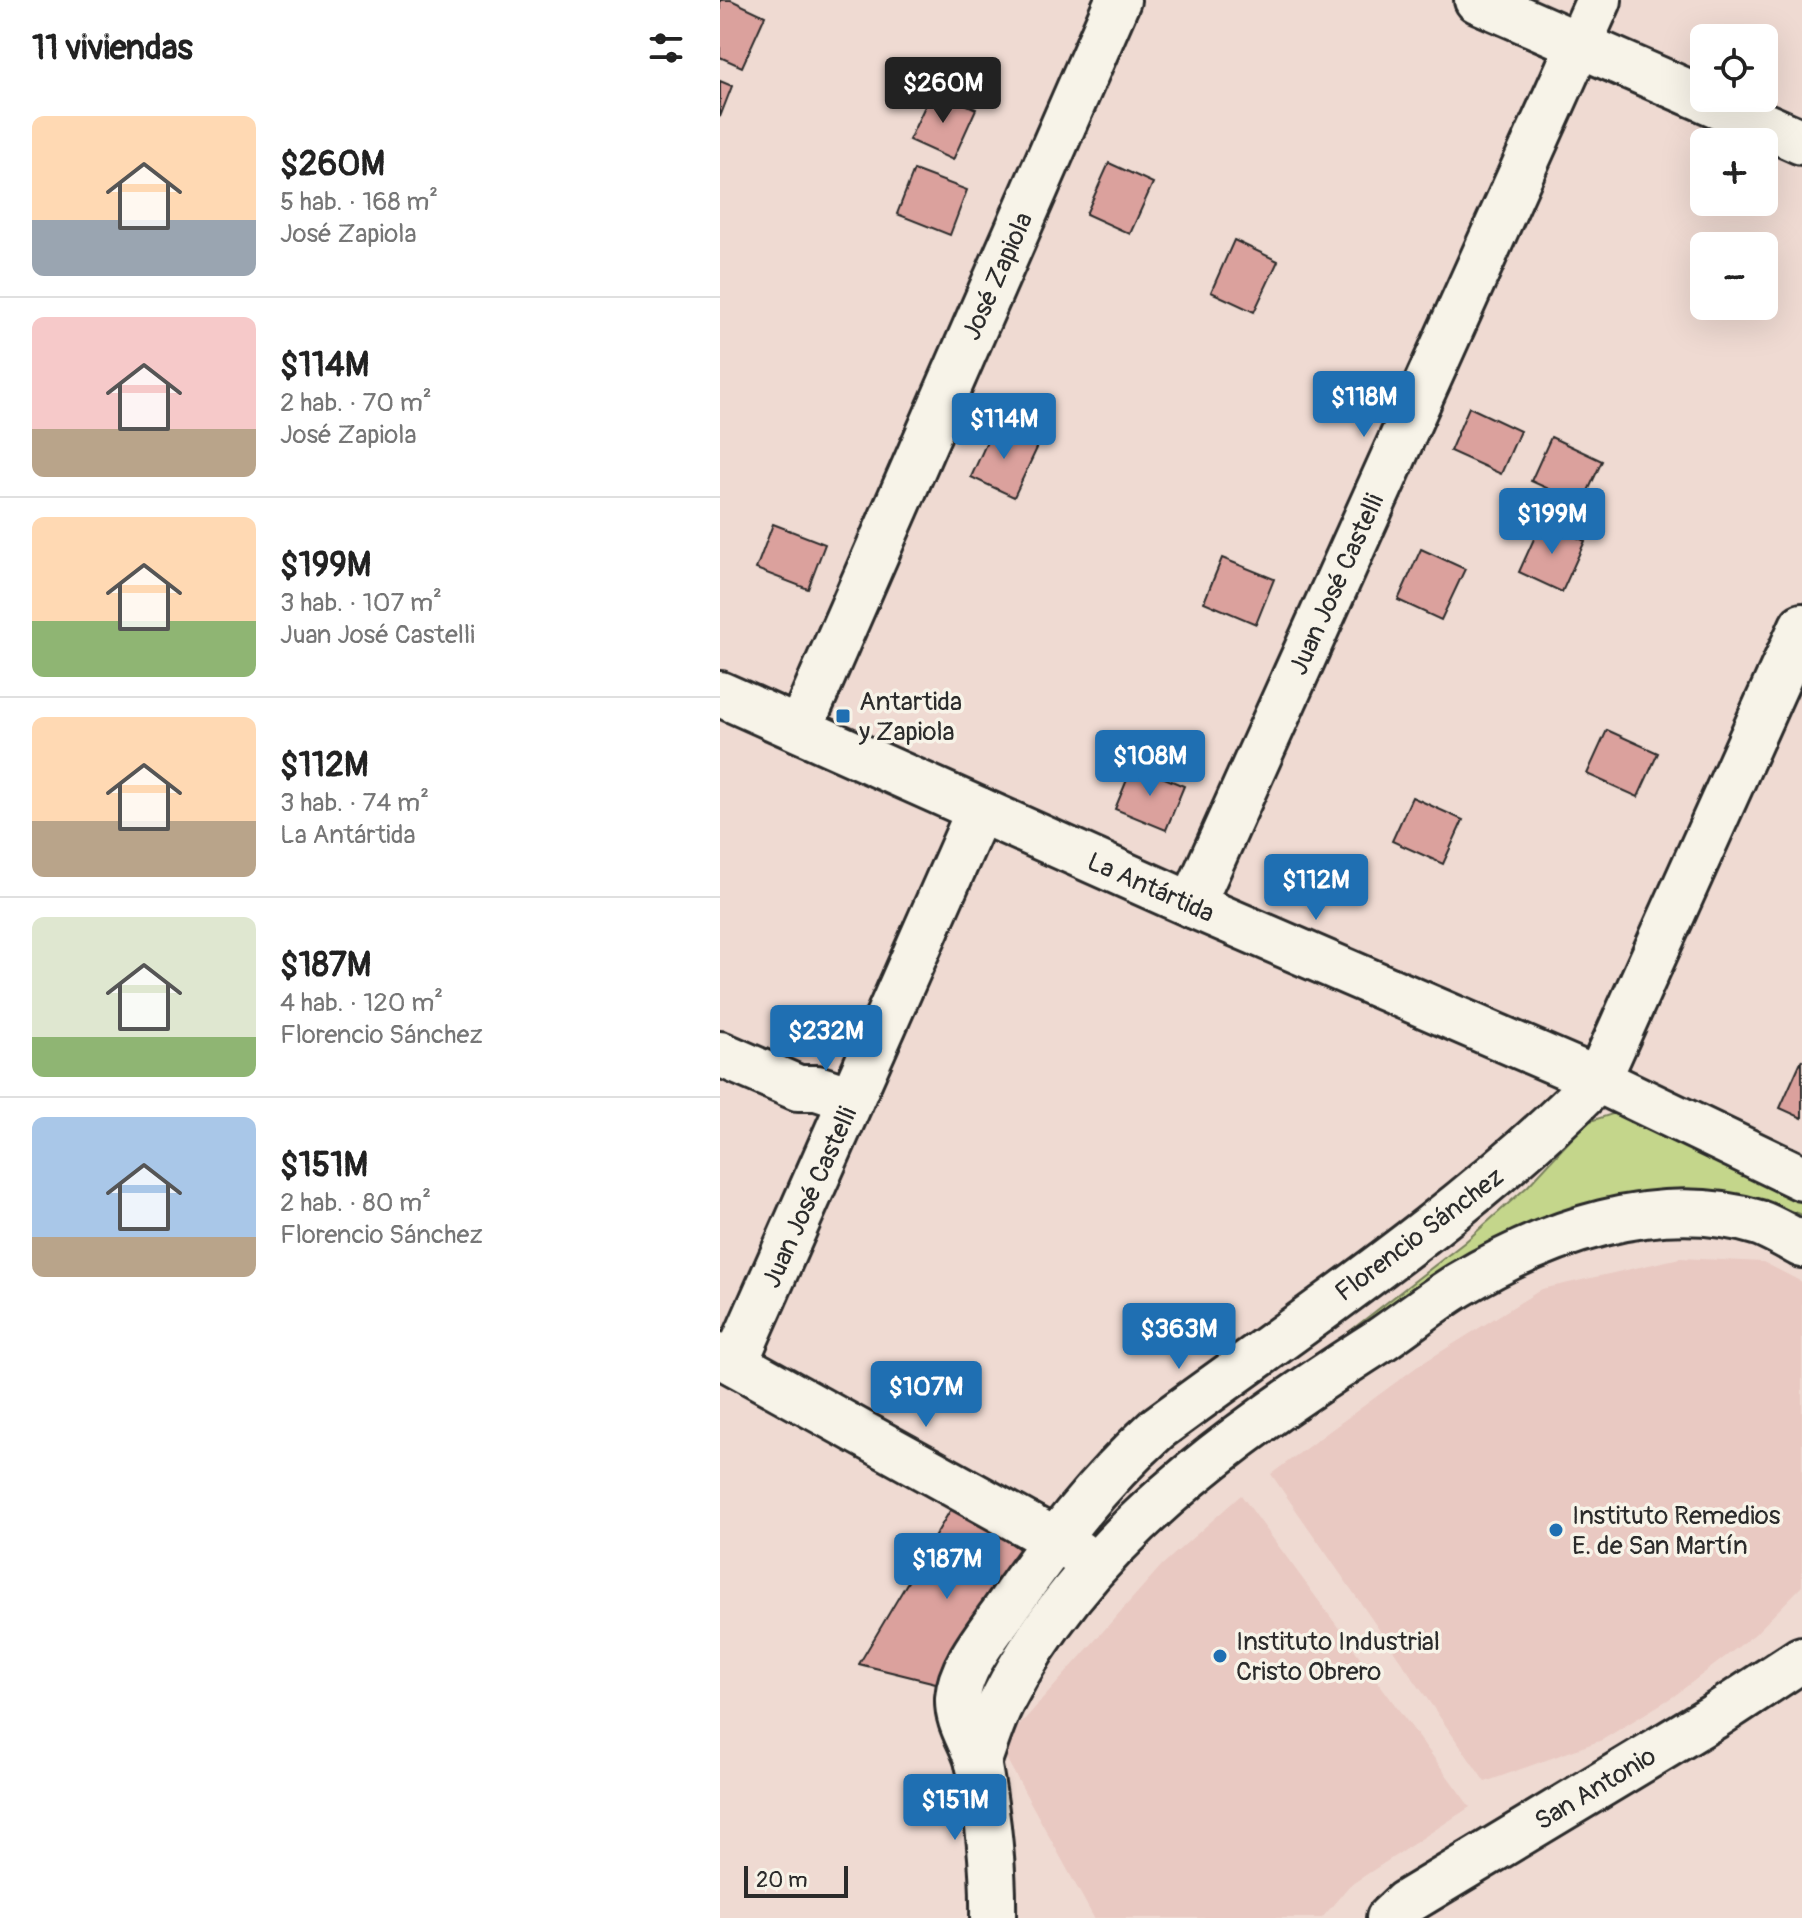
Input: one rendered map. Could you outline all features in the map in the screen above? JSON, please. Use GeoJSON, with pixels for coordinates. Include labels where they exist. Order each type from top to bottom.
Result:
{"type":"FeatureCollection","features":[{"type":"Feature","properties":{"kind":"street","name":"José Zapiola"},"geometry":{"type":"LineString","coordinates":[[800,728],[1118,0]]}},
{"type":"Feature","properties":{"kind":"street"},"geometry":{"type":"LineString","coordinates":[[1477,0],[1802,142]]}},
{"type":"Feature","properties":{"kind":"street","name":"Juan José Castelli"},"geometry":{"type":"LineString","coordinates":[[1192,905],[1599,0]]}},
{"type":"Feature","properties":{"kind":"street","name":"Florencio Sánchez"},"geometry":{"type":"LineString","coordinates":[[993,1918],[994,1872],[978,1763],[959,1722],[958,1695],[973,1655],[1055,1538],[1121,1462],[1158,1428],[1481,1189],[1598,1080],[1802,626]]}},
{"type":"Feature","properties":{"kind":"street","name":"La Antártida"},"geometry":{"type":"LineString","coordinates":[[720,694],[1192,905],[1598,1080],[1802,1178]]}},
{"type":"Feature","properties":{"kind":"street","name":"Juan José Castelli"},"geometry":{"type":"LineString","coordinates":[[728,1359],[851,1099],[979,810]]}},
{"type":"Feature","properties":{"kind":"street"},"geometry":{"type":"LineString","coordinates":[[720,1054],[798,1088],[817,1088],[851,1099]]}},
{"type":"Feature","properties":{"kind":"street","name":"Florencio Sánchez"},"geometry":{"type":"LineString","coordinates":[[978,1763],[1001,1702],[1035,1645],[1097,1565],[1146,1510],[1316,1381],[1458,1286],[1538,1245],[1611,1220],[1669,1212],[1713,1213],[1761,1224],[1802,1245]]}},
{"type":"Feature","properties":{"kind":"street"},"geometry":{"type":"LineString","coordinates":[[728,1359],[1055,1538],[1097,1565]]}},
{"type":"Feature","properties":{"kind":"street","name":"San Antonio"},"geometry":{"type":"LineString","coordinates":[[1389,1918],[1405,1903],[1715,1716],[1802,1659]]}},
{"type":"Feature","properties":{"kind":"shaded area","name":"Instituto Remedios E. de San Martín"},"geometry":{"type":"Polygon","coordinates":[[[1680,1258],[1763,1262],[1802,1282],[1802,1586],[1755,1634],[1674,1696],[1602,1740],[1485,1782],[1271,1474],[1418,1366],[1542,1289],[1680,1258]]]}},
{"type":"Feature","properties":{"kind":"shaded area","name":"Instituto Industrial Cristo Obrero"},"geometry":{"type":"Polygon","coordinates":[[[1241,1495],[1470,1807],[1349,1886],[1322,1918],[1094,1918],[1000,1747],[1162,1565],[1241,1495]]]}},
{"type":"Feature","properties":{"kind":"green space"},"geometry":{"type":"Polygon","coordinates":[[[1628,1109],[1802,1198],[1802,1215],[1771,1204],[1743,1199],[1528,1227],[1475,1250],[1173,1468],[1465,1242],[1528,1186],[1587,1122],[1628,1109]]]}},
{"type":"Feature","properties":{"kind":"building"},"geometry":{"type":"Polygon","coordinates":[[[720,0],[731,0],[765,16],[742,67],[720,57],[720,0]]]}},
{"type":"Feature","properties":{"kind":"building"},"geometry":{"type":"Polygon","coordinates":[[[720,81],[732,86],[720,117],[720,81]]]}},
{"type":"Feature","properties":{"kind":"building"},"geometry":{"type":"Polygon","coordinates":[[[933,89],[976,109],[953,160],[909,140],[933,89]]]}},
{"type":"Feature","properties":{"kind":"building"},"geometry":{"type":"Polygon","coordinates":[[[1109,163],[1153,183],[1130,234],[1086,214],[1109,163]]]}},
{"type":"Feature","properties":{"kind":"building"},"geometry":{"type":"Polygon","coordinates":[[[914,170],[967,190],[950,235],[897,214],[914,170]]]}},
{"type":"Feature","properties":{"kind":"building"},"geometry":{"type":"Polygon","coordinates":[[[1234,240],[1278,261],[1254,312],[1211,292],[1234,240]]]}},
{"type":"Feature","properties":{"kind":"building"},"geometry":{"type":"Polygon","coordinates":[[[1469,407],[1520,431],[1501,474],[1450,451],[1469,407]]]}},
{"type":"Feature","properties":{"kind":"building"},"geometry":{"type":"Polygon","coordinates":[[[994,426],[1038,446],[1014,497],[971,477],[994,426]]]}},
{"type":"Feature","properties":{"kind":"building"},"geometry":{"type":"Polygon","coordinates":[[[1551,437],[1602,461],[1582,504],[1531,481],[1551,437]]]}},
{"type":"Feature","properties":{"kind":"building"},"geometry":{"type":"Polygon","coordinates":[[[1542,521],[1585,541],[1562,592],[1519,572],[1542,521]]]}},
{"type":"Feature","properties":{"kind":"building"},"geometry":{"type":"Polygon","coordinates":[[[773,524],[825,544],[808,589],[756,569],[773,524]]]}},
{"type":"Feature","properties":{"kind":"building"},"geometry":{"type":"Polygon","coordinates":[[[1421,549],[1465,569],[1441,620],[1398,600],[1421,549]]]}},
{"type":"Feature","properties":{"kind":"building"},"geometry":{"type":"Polygon","coordinates":[[[1222,558],[1274,579],[1256,624],[1204,602],[1222,558]]]}},
{"type":"Feature","properties":{"kind":"building"},"geometry":{"type":"Polygon","coordinates":[[[1607,730],[1658,753],[1638,797],[1587,774],[1607,730]]]}},
{"type":"Feature","properties":{"kind":"building"},"geometry":{"type":"Polygon","coordinates":[[[1133,765],[1184,786],[1166,830],[1115,809],[1133,765]]]}},
{"type":"Feature","properties":{"kind":"building"},"geometry":{"type":"Polygon","coordinates":[[[1412,797],[1463,820],[1443,864],[1392,841],[1412,797]]]}},
{"type":"Feature","properties":{"kind":"building"},"geometry":{"type":"Polygon","coordinates":[[[1802,1059],[1802,1118],[1780,1108],[1802,1059]]]}},
{"type":"Feature","properties":{"kind":"building"},"geometry":{"type":"Polygon","coordinates":[[[954,1504],[1031,1557],[944,1685],[859,1664],[954,1504]]]}},
{"type":"Feature","properties":{"kind":"place","name":"Antartida y Zapiola"},"geometry":{"type":"Point","coordinates":[843,716]}},
{"type":"Feature","properties":{"kind":"place","name":"Instituto Remedios E. de San Martín"},"geometry":{"type":"Point","coordinates":[1556,1530]}},
{"type":"Feature","properties":{"kind":"place","name":"Instituto Industrial Cristo Obrero"},"geometry":{"type":"Point","coordinates":[1220,1656]}}]}
